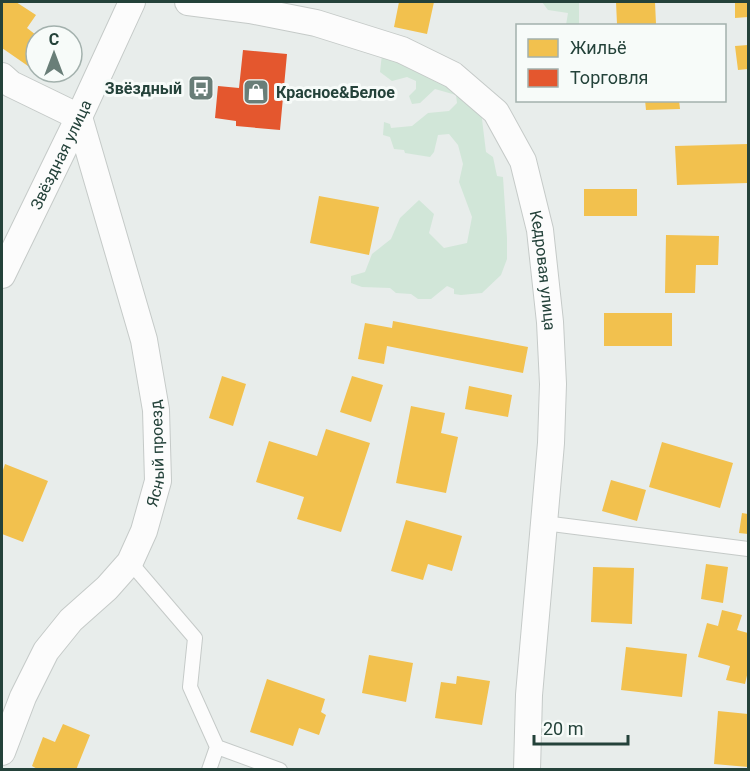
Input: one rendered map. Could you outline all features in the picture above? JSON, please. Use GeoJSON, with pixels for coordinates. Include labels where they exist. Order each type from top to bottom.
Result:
{"type":"FeatureCollection","features":[{"type":"Feature","properties":{"kind":"street","name":"Звёздная улица"},"geometry":{"type":"LineString","coordinates":[[2,274],[132,2]]}},
{"type":"Feature","properties":{"kind":"street","name":"Кедровая улица"},"geometry":{"type":"LineString","coordinates":[[188,2],[316,22],[402,50],[453,75],[496,112],[523,161],[540,230],[550,322],[553,384],[551,444],[529,695],[527,770]]}},
{"type":"Feature","properties":{"kind":"street"},"geometry":{"type":"LineString","coordinates":[[2,76],[11,84],[79,117]]}},
{"type":"Feature","properties":{"kind":"street","name":"Ясный проезд"},"geometry":{"type":"LineString","coordinates":[[2,752],[23,697],[46,651],[71,620],[107,588],[130,562],[144,531],[158,481],[156,410],[144,340],[79,117]]}},
{"type":"Feature","properties":{"kind":"lane"},"geometry":{"type":"LineString","coordinates":[[544,524],[748,549]]}},
{"type":"Feature","properties":{"kind":"lane"},"geometry":{"type":"LineString","coordinates":[[130,562],[195,638],[190,687],[217,747],[209,770]]}},
{"type":"Feature","properties":{"kind":"lane"},"geometry":{"type":"LineString","coordinates":[[217,747],[280,770]]}},
{"type":"Feature","properties":{"kind":"green space"},"geometry":{"type":"Polygon","coordinates":[[[542,2],[579,2],[579,24],[566,24],[568,13],[548,10],[542,2]]]}},
{"type":"Feature","properties":{"kind":"green space"},"geometry":{"type":"Polygon","coordinates":[[[420,53],[481,111],[486,152],[493,157],[497,176],[503,177],[507,259],[501,275],[482,293],[454,294],[454,289],[447,286],[431,299],[418,299],[411,294],[396,293],[390,288],[362,287],[351,283],[351,276],[365,272],[372,254],[391,239],[400,218],[419,200],[434,214],[429,233],[444,248],[467,243],[472,217],[459,182],[463,164],[458,145],[449,134],[438,135],[434,152],[430,157],[394,149],[390,137],[383,135],[384,122],[390,124],[391,128],[412,126],[428,113],[449,111],[457,103],[456,95],[435,89],[420,103],[412,104],[409,96],[416,89],[416,81],[407,77],[392,81],[380,72],[382,54],[420,53]]]}},
{"type":"Feature","properties":{"kind":"building: Жильё"},"geometry":{"type":"Polygon","coordinates":[[[2,2],[16,2],[36,15],[30,24],[24,24],[24,63],[2,48],[2,2]]]}},
{"type":"Feature","properties":{"kind":"building: Жильё"},"geometry":{"type":"Polygon","coordinates":[[[399,2],[434,2],[427,34],[394,27],[399,2]]]}},
{"type":"Feature","properties":{"kind":"building: Жильё"},"geometry":{"type":"Polygon","coordinates":[[[616,2],[655,2],[656,24],[617,24],[616,2]]]}},
{"type":"Feature","properties":{"kind":"building: Жильё"},"geometry":{"type":"Polygon","coordinates":[[[735,2],[748,2],[748,17],[735,18],[735,2]]]}},
{"type":"Feature","properties":{"kind":"building: Жильё"},"geometry":{"type":"Polygon","coordinates":[[[748,45],[748,69],[738,70],[735,46],[748,45]]]}},
{"type":"Feature","properties":{"kind":"building: Жильё"},"geometry":{"type":"Polygon","coordinates":[[[645,102],[679,102],[680,109],[646,110],[645,102]]]}},
{"type":"Feature","properties":{"kind":"building: Жильё"},"geometry":{"type":"Polygon","coordinates":[[[748,144],[748,183],[677,185],[675,146],[748,144]]]}},
{"type":"Feature","properties":{"kind":"building: Жильё"},"geometry":{"type":"Polygon","coordinates":[[[584,189],[637,189],[637,216],[584,216],[584,189]]]}},
{"type":"Feature","properties":{"kind":"building: Жильё"},"geometry":{"type":"Polygon","coordinates":[[[319,196],[379,207],[369,255],[310,243],[319,196]]]}},
{"type":"Feature","properties":{"kind":"building: Жильё"},"geometry":{"type":"Polygon","coordinates":[[[666,235],[719,236],[718,265],[696,265],[695,293],[665,293],[666,235]]]}},
{"type":"Feature","properties":{"kind":"building: Жильё"},"geometry":{"type":"Polygon","coordinates":[[[604,313],[672,313],[672,346],[604,346],[604,313]]]}},
{"type":"Feature","properties":{"kind":"building: Жильё"},"geometry":{"type":"Polygon","coordinates":[[[393,321],[528,347],[523,373],[387,346],[384,364],[358,359],[365,323],[392,328],[393,321]]]}},
{"type":"Feature","properties":{"kind":"building: Жильё"},"geometry":{"type":"Polygon","coordinates":[[[222,376],[246,384],[233,426],[209,418],[222,376]]]}},
{"type":"Feature","properties":{"kind":"building: Жильё"},"geometry":{"type":"Polygon","coordinates":[[[352,376],[383,385],[371,422],[340,412],[352,376]]]}},
{"type":"Feature","properties":{"kind":"building: Жильё"},"geometry":{"type":"Polygon","coordinates":[[[469,386],[512,395],[508,417],[465,409],[469,386]]]}},
{"type":"Feature","properties":{"kind":"building: Жильё"},"geometry":{"type":"Polygon","coordinates":[[[411,406],[445,413],[441,433],[458,437],[446,493],[396,483],[411,406]]]}},
{"type":"Feature","properties":{"kind":"building: Жильё"},"geometry":{"type":"Polygon","coordinates":[[[326,429],[370,443],[341,532],[297,519],[304,497],[256,482],[269,441],[317,456],[326,429]]]}},
{"type":"Feature","properties":{"kind":"building: Жильё"},"geometry":{"type":"Polygon","coordinates":[[[662,442],[733,463],[720,508],[649,487],[662,442]]]}},
{"type":"Feature","properties":{"kind":"building: Жильё"},"geometry":{"type":"Polygon","coordinates":[[[5,464],[48,481],[23,542],[2,534],[2,473],[5,464]]]}},
{"type":"Feature","properties":{"kind":"building: Жильё"},"geometry":{"type":"Polygon","coordinates":[[[611,480],[646,490],[637,521],[602,511],[611,480]]]}},
{"type":"Feature","properties":{"kind":"building: Жильё"},"geometry":{"type":"Polygon","coordinates":[[[742,513],[748,514],[748,534],[739,533],[742,513]]]}},
{"type":"Feature","properties":{"kind":"building: Жильё"},"geometry":{"type":"Polygon","coordinates":[[[406,520],[462,536],[452,571],[428,564],[423,580],[391,571],[406,520]]]}},
{"type":"Feature","properties":{"kind":"building: Жильё"},"geometry":{"type":"Polygon","coordinates":[[[706,564],[728,567],[723,603],[701,599],[706,564]]]}},
{"type":"Feature","properties":{"kind":"building: Жильё"},"geometry":{"type":"Polygon","coordinates":[[[593,567],[634,568],[632,624],[591,622],[593,567]]]}},
{"type":"Feature","properties":{"kind":"building: Жильё"},"geometry":{"type":"Polygon","coordinates":[[[722,610],[742,615],[737,630],[748,633],[748,671],[745,684],[726,680],[730,666],[698,657],[707,623],[718,626],[722,610]]]}},
{"type":"Feature","properties":{"kind":"building: Жильё"},"geometry":{"type":"Polygon","coordinates":[[[626,647],[687,654],[682,697],[621,690],[626,647]]]}},
{"type":"Feature","properties":{"kind":"building: Жильё"},"geometry":{"type":"Polygon","coordinates":[[[369,655],[413,663],[406,702],[362,693],[369,655]]]}},
{"type":"Feature","properties":{"kind":"building: Жильё"},"geometry":{"type":"Polygon","coordinates":[[[457,676],[490,681],[482,725],[435,718],[441,682],[456,684],[457,676]]]}},
{"type":"Feature","properties":{"kind":"building: Жильё"},"geometry":{"type":"Polygon","coordinates":[[[267,679],[325,699],[321,712],[326,715],[319,735],[299,728],[293,746],[250,732],[267,679]]]}},
{"type":"Feature","properties":{"kind":"building: Жильё"},"geometry":{"type":"Polygon","coordinates":[[[718,711],[748,714],[748,767],[714,764],[718,711]]]}},
{"type":"Feature","properties":{"kind":"building: Жильё"},"geometry":{"type":"Polygon","coordinates":[[[63,724],[90,735],[76,770],[39,770],[32,766],[43,737],[55,742],[63,724]]]}},
{"type":"Feature","properties":{"kind":"building: Торговля"},"geometry":{"type":"Polygon","coordinates":[[[243,50],[287,54],[280,130],[236,126],[236,121],[215,118],[218,86],[239,88],[243,50]]]}},
{"type":"Feature","properties":{"kind":"place","name":"Звёздный"},"geometry":{"type":"Point","coordinates":[201,88]}},
{"type":"Feature","properties":{"kind":"place","name":"Красное&Белое"},"geometry":{"type":"Point","coordinates":[256,92]}}]}
